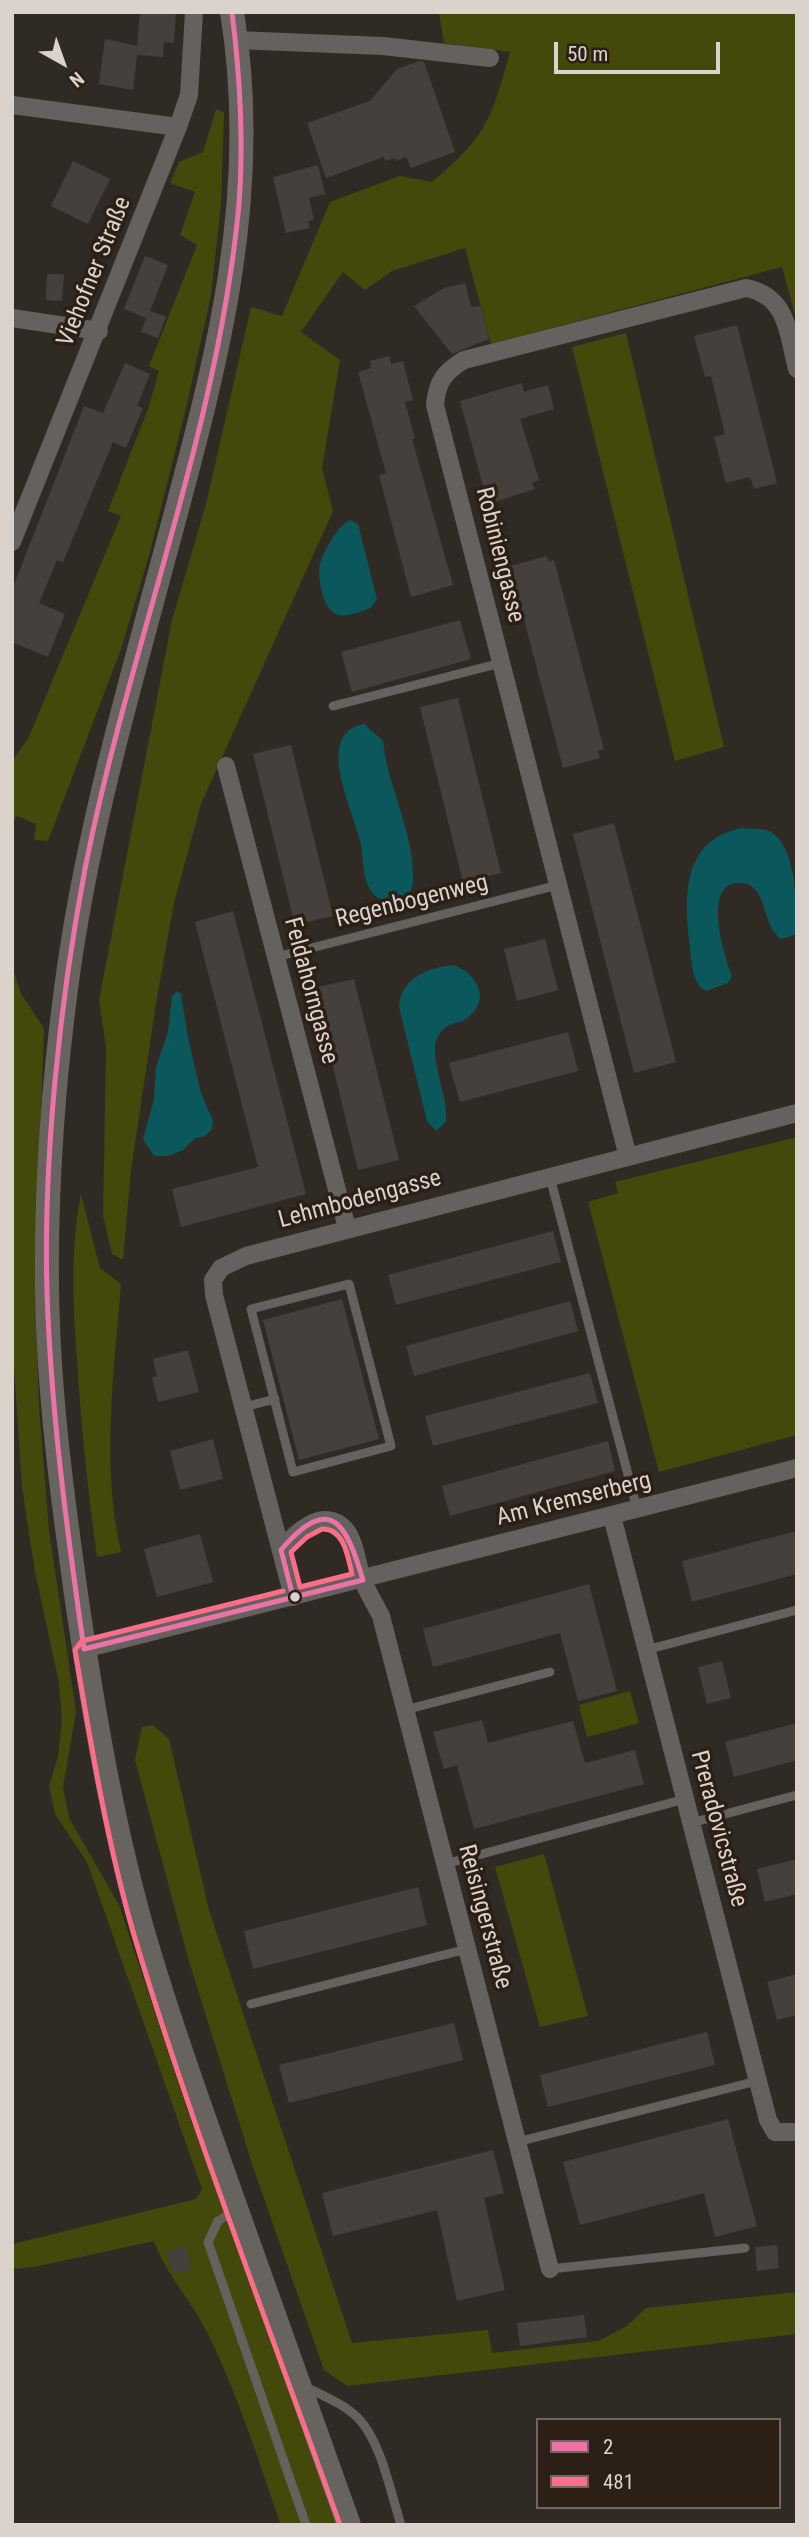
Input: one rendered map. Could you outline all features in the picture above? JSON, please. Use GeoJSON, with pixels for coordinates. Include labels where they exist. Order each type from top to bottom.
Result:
{"type":"FeatureCollection","features":[{"type":"Feature","properties":{"kind":"main road"},"geometry":{"type":"LineString","coordinates":[[232,12],[242,107],[242,195],[228,297],[203,412],[91,839],[65,993],[49,1167],[47,1290],[60,1457],[84,1650],[104,1766],[139,1917],[166,2007],[349,2525]]}},
{"type":"Feature","properties":{"kind":"street","name":"Viehofner Straße"},"geometry":{"type":"LineString","coordinates":[[12,542],[99,331],[189,95],[194,12]]}},
{"type":"Feature","properties":{"kind":"street"},"geometry":{"type":"LineString","coordinates":[[236,40],[383,46],[490,58]]}},
{"type":"Feature","properties":{"kind":"street"},"geometry":{"type":"LineString","coordinates":[[12,105],[178,127]]}},
{"type":"Feature","properties":{"kind":"street","name":"Robiniengasse"},"geometry":{"type":"LineString","coordinates":[[628,1157],[435,405],[437,386],[447,370],[464,360],[747,288],[763,291],[776,302],[797,369]]}},
{"type":"Feature","properties":{"kind":"street"},"geometry":{"type":"LineString","coordinates":[[12,318],[99,331]]}},
{"type":"Feature","properties":{"kind":"street","name":"Feldahorngasse"},"geometry":{"type":"LineString","coordinates":[[226,766],[347,1228]]}},
{"type":"Feature","properties":{"kind":"street","name":"Lehmbodengasse"},"geometry":{"type":"LineString","coordinates":[[281,1549],[213,1280],[221,1268],[246,1256],[347,1228],[797,1113]]}},
{"type":"Feature","properties":{"kind":"street","name":"Am Kremserberg"},"geometry":{"type":"LineString","coordinates":[[84,1650],[797,1468]]}},
{"type":"Feature","properties":{"kind":"street","name":"Preradovicstraße"},"geometry":{"type":"LineString","coordinates":[[612,1516],[768,2120],[775,2132],[797,2132]]}},
{"type":"Feature","properties":{"kind":"street"},"geometry":{"type":"LineString","coordinates":[[293,1597],[281,1549],[296,1530],[317,1521],[332,1521],[345,1530],[363,1580]]}},
{"type":"Feature","properties":{"kind":"street","name":"Reisingerstraße"},"geometry":{"type":"LineString","coordinates":[[363,1580],[381,1616],[550,2269]]}},
{"type":"Feature","properties":{"kind":"lane"},"geometry":{"type":"LineString","coordinates":[[333,706],[501,663]]}},
{"type":"Feature","properties":{"kind":"lane","name":"Regenbogenweg"},"geometry":{"type":"LineString","coordinates":[[276,957],[558,885]]}},
{"type":"Feature","properties":{"kind":"lane"},"geometry":{"type":"LineString","coordinates":[[550,1177],[637,1509]]}},
{"type":"Feature","properties":{"kind":"lane"},"geometry":{"type":"LineString","coordinates":[[349,1284],[391,1446],[293,1472],[275,1399],[251,1309],[349,1284]]}},
{"type":"Feature","properties":{"kind":"lane"},"geometry":{"type":"LineString","coordinates":[[244,1407],[275,1399]]}},
{"type":"Feature","properties":{"kind":"lane"},"geometry":{"type":"LineString","coordinates":[[646,1650],[797,1610]]}},
{"type":"Feature","properties":{"kind":"lane"},"geometry":{"type":"LineString","coordinates":[[405,1710],[550,1672]]}},
{"type":"Feature","properties":{"kind":"lane"},"geometry":{"type":"LineString","coordinates":[[691,1823],[797,1795]]}},
{"type":"Feature","properties":{"kind":"lane"},"geometry":{"type":"LineString","coordinates":[[445,1864],[685,1799]]}},
{"type":"Feature","properties":{"kind":"lane"},"geometry":{"type":"LineString","coordinates":[[251,2004],[467,1949]]}},
{"type":"Feature","properties":{"kind":"lane"},"geometry":{"type":"LineString","coordinates":[[517,2142],[757,2081]]}},
{"type":"Feature","properties":{"kind":"lane"},"geometry":{"type":"LineString","coordinates":[[236,2209],[218,2221],[208,2242],[306,2525]]}},
{"type":"Feature","properties":{"kind":"lane"},"geometry":{"type":"LineString","coordinates":[[550,2269],[745,2248]]}},
{"type":"Feature","properties":{"kind":"lane"},"geometry":{"type":"LineString","coordinates":[[298,2383],[342,2406],[359,2419],[374,2442],[401,2525]]}},
{"type":"Feature","properties":{"kind":"green space"},"geometry":{"type":"Polygon","coordinates":[[[439,12],[797,12],[797,322],[782,267],[491,344],[465,248],[392,271],[365,290],[343,272],[301,332],[340,360],[322,468],[333,511],[201,804],[174,903],[156,1003],[131,1170],[123,1260],[112,1254],[103,1216],[106,1047],[99,1000],[172,620],[206,504],[251,307],[282,316],[330,202],[400,176],[432,182],[465,152],[485,125],[498,95],[510,52],[444,43],[439,12]]]}},
{"type":"Feature","properties":{"kind":"green space"},"geometry":{"type":"Polygon","coordinates":[[[216,109],[224,112],[221,204],[211,295],[187,404],[149,556],[121,649],[48,841],[34,840],[36,824],[17,816],[12,824],[12,761],[28,739],[121,516],[108,511],[148,409],[159,371],[149,366],[197,245],[180,235],[195,192],[170,183],[179,162],[203,152],[216,109]]]}},
{"type":"Feature","properties":{"kind":"green space"},"geometry":{"type":"Polygon","coordinates":[[[626,333],[724,747],[675,761],[572,347],[626,333]]]}},
{"type":"Feature","properties":{"kind":"green space"},"geometry":{"type":"Polygon","coordinates":[[[12,966],[21,994],[44,1028],[35,1292],[39,1406],[49,1530],[76,1712],[63,1787],[69,1818],[119,1905],[188,2112],[337,2525],[281,2525],[219,2357],[202,2322],[165,2265],[154,2241],[34,2267],[12,2269],[12,2244],[196,2199],[202,2189],[87,1862],[55,1814],[49,1786],[58,1756],[62,1721],[59,1683],[35,1572],[22,1488],[12,1338],[12,966]]]}},
{"type":"Feature","properties":{"kind":"green space"},"geometry":{"type":"Polygon","coordinates":[[[797,1137],[797,1435],[659,1472],[588,1202],[618,1193],[615,1182],[797,1137]]]}},
{"type":"Feature","properties":{"kind":"green space"},"geometry":{"type":"Polygon","coordinates":[[[81,1194],[100,1268],[121,1284],[110,1452],[115,1519],[121,1552],[97,1557],[83,1434],[74,1317],[74,1256],[81,1194]]]}},
{"type":"Feature","properties":{"kind":"green space"},"geometry":{"type":"Polygon","coordinates":[[[630,1691],[639,1723],[587,1737],[579,1705],[630,1691]]]}},
{"type":"Feature","properties":{"kind":"green space"},"geometry":{"type":"Polygon","coordinates":[[[153,1725],[169,1739],[209,1910],[352,2343],[488,2330],[492,2353],[598,2341],[627,2326],[646,2308],[797,2292],[797,2334],[347,2386],[324,2370],[253,2167],[188,1958],[135,1760],[142,1727],[153,1725]]]}},
{"type":"Feature","properties":{"kind":"green space"},"geometry":{"type":"Polygon","coordinates":[[[544,1854],[588,2016],[540,2027],[495,1867],[544,1854]]]}},
{"type":"Feature","properties":{"kind":"water"},"geometry":{"type":"Polygon","coordinates":[[[350,520],[358,524],[377,599],[371,608],[338,615],[326,603],[321,590],[319,571],[330,542],[350,520]]]}},
{"type":"Feature","properties":{"kind":"water"},"geometry":{"type":"Polygon","coordinates":[[[364,724],[383,741],[410,846],[413,881],[411,889],[408,895],[396,902],[376,897],[368,886],[361,845],[341,776],[341,742],[349,730],[364,724]]]}},
{"type":"Feature","properties":{"kind":"water"},"geometry":{"type":"Polygon","coordinates":[[[742,828],[769,831],[785,849],[794,878],[797,934],[782,939],[775,933],[754,888],[735,883],[725,888],[720,897],[719,925],[732,976],[728,983],[706,991],[697,983],[692,966],[687,909],[691,874],[697,858],[707,845],[722,835],[742,828]]]}},
{"type":"Feature","properties":{"kind":"water"},"geometry":{"type":"Polygon","coordinates":[[[454,965],[470,975],[479,989],[480,996],[474,1012],[464,1020],[446,1027],[436,1041],[435,1056],[445,1103],[446,1122],[436,1131],[427,1121],[399,1007],[410,981],[435,968],[454,965]]]}},
{"type":"Feature","properties":{"kind":"water"},"geometry":{"type":"Polygon","coordinates":[[[177,991],[181,994],[188,1038],[201,1093],[213,1121],[212,1129],[205,1136],[195,1138],[183,1150],[168,1156],[154,1156],[143,1139],[154,1099],[156,1067],[168,1032],[172,996],[177,991]]]}},
{"type":"Feature","properties":{"kind":"building"},"geometry":{"type":"Polygon","coordinates":[[[140,12],[176,12],[174,43],[164,42],[163,57],[137,55],[133,90],[99,84],[105,39],[137,46],[140,12]]]}},
{"type":"Feature","properties":{"kind":"building"},"geometry":{"type":"Polygon","coordinates":[[[419,61],[424,62],[455,152],[411,168],[406,157],[385,161],[384,157],[326,178],[307,123],[370,101],[397,69],[419,61]]]}},
{"type":"Feature","properties":{"kind":"building"},"geometry":{"type":"Polygon","coordinates":[[[73,161],[110,179],[88,224],[51,206],[73,161]]]}},
{"type":"Feature","properties":{"kind":"building"},"geometry":{"type":"Polygon","coordinates":[[[318,165],[325,194],[309,198],[314,220],[308,221],[310,228],[286,233],[273,177],[318,165]]]}},
{"type":"Feature","properties":{"kind":"building"},"geometry":{"type":"Polygon","coordinates":[[[145,256],[168,265],[150,311],[166,317],[158,338],[141,332],[146,318],[124,309],[145,256]]]}},
{"type":"Feature","properties":{"kind":"building"},"geometry":{"type":"Polygon","coordinates":[[[47,274],[64,274],[62,301],[46,300],[47,274]]]}},
{"type":"Feature","properties":{"kind":"building"},"geometry":{"type":"Polygon","coordinates":[[[465,283],[471,307],[481,306],[489,339],[452,354],[414,306],[444,288],[465,283]]]}},
{"type":"Feature","properties":{"kind":"building"},"geometry":{"type":"Polygon","coordinates":[[[737,325],[777,483],[754,489],[750,477],[726,483],[714,437],[725,434],[711,376],[705,377],[694,336],[737,325]]]}},
{"type":"Feature","properties":{"kind":"building"},"geometry":{"type":"Polygon","coordinates":[[[389,356],[391,364],[403,361],[413,400],[405,402],[415,438],[412,439],[453,585],[411,597],[379,475],[386,473],[358,372],[371,368],[370,361],[389,356]]]}},
{"type":"Feature","properties":{"kind":"building"},"geometry":{"type":"Polygon","coordinates":[[[125,363],[150,374],[137,406],[143,408],[126,448],[113,442],[63,562],[57,560],[39,603],[65,614],[48,657],[12,642],[12,590],[84,406],[103,413],[125,363]]]}},
{"type":"Feature","properties":{"kind":"building"},"geometry":{"type":"Polygon","coordinates":[[[522,383],[524,392],[548,385],[554,409],[520,419],[539,480],[532,483],[535,489],[488,504],[460,401],[522,383]]]}},
{"type":"Feature","properties":{"kind":"building"},"geometry":{"type":"Polygon","coordinates":[[[547,556],[548,562],[554,560],[604,749],[598,751],[600,758],[563,768],[510,566],[547,556]]]}},
{"type":"Feature","properties":{"kind":"building"},"geometry":{"type":"Polygon","coordinates":[[[460,620],[471,659],[352,692],[341,652],[460,620]]]}},
{"type":"Feature","properties":{"kind":"building"},"geometry":{"type":"Polygon","coordinates":[[[458,698],[501,873],[463,882],[420,707],[458,698]]]}},
{"type":"Feature","properties":{"kind":"building"},"geometry":{"type":"Polygon","coordinates":[[[291,745],[333,916],[295,925],[253,754],[291,745]]]}},
{"type":"Feature","properties":{"kind":"building"},"geometry":{"type":"Polygon","coordinates":[[[614,823],[676,1062],[634,1073],[573,834],[614,823]]]}},
{"type":"Feature","properties":{"kind":"building"},"geometry":{"type":"Polygon","coordinates":[[[233,911],[306,1194],[181,1227],[172,1189],[258,1167],[195,922],[233,911]]]}},
{"type":"Feature","properties":{"kind":"building"},"geometry":{"type":"Polygon","coordinates":[[[545,939],[558,990],[517,1001],[504,949],[545,939]]]}},
{"type":"Feature","properties":{"kind":"building"},"geometry":{"type":"Polygon","coordinates":[[[354,979],[399,1160],[358,1170],[314,988],[354,979]]]}},
{"type":"Feature","properties":{"kind":"building"},"geometry":{"type":"Polygon","coordinates":[[[568,1032],[578,1071],[460,1102],[449,1063],[568,1032]]]}},
{"type":"Feature","properties":{"kind":"building"},"geometry":{"type":"Polygon","coordinates":[[[553,1231],[561,1262],[396,1305],[388,1275],[553,1231]]]}},
{"type":"Feature","properties":{"kind":"building"},"geometry":{"type":"Polygon","coordinates":[[[342,1299],[379,1439],[299,1460],[263,1320],[342,1299]]]}},
{"type":"Feature","properties":{"kind":"building"},"geometry":{"type":"Polygon","coordinates":[[[570,1301],[578,1331],[414,1376],[406,1346],[570,1301]]]}},
{"type":"Feature","properties":{"kind":"building"},"geometry":{"type":"Polygon","coordinates":[[[188,1350],[199,1392],[158,1402],[152,1377],[157,1376],[153,1359],[188,1350]]]}},
{"type":"Feature","properties":{"kind":"building"},"geometry":{"type":"Polygon","coordinates":[[[590,1373],[598,1403],[433,1446],[425,1416],[590,1373]]]}},
{"type":"Feature","properties":{"kind":"building"},"geometry":{"type":"Polygon","coordinates":[[[213,1439],[223,1479],[180,1490],[170,1451],[213,1439]]]}},
{"type":"Feature","properties":{"kind":"building"},"geometry":{"type":"Polygon","coordinates":[[[608,1441],[615,1471],[450,1516],[442,1486],[608,1441]]]}},
{"type":"Feature","properties":{"kind":"building"},"geometry":{"type":"Polygon","coordinates":[[[797,1531],[797,1574],[692,1602],[682,1561],[797,1531]]]}},
{"type":"Feature","properties":{"kind":"building"},"geometry":{"type":"Polygon","coordinates":[[[200,1534],[213,1582],[157,1597],[144,1549],[200,1534]]]}},
{"type":"Feature","properties":{"kind":"building"},"geometry":{"type":"Polygon","coordinates":[[[589,1584],[617,1691],[578,1701],[560,1633],[433,1667],[423,1629],[589,1584]]]}},
{"type":"Feature","properties":{"kind":"building"},"geometry":{"type":"Polygon","coordinates":[[[722,1661],[731,1698],[707,1704],[698,1667],[722,1661]]]}},
{"type":"Feature","properties":{"kind":"building"},"geometry":{"type":"Polygon","coordinates":[[[482,1720],[488,1743],[573,1721],[585,1763],[635,1750],[644,1784],[474,1829],[457,1765],[444,1769],[433,1732],[482,1720]]]}},
{"type":"Feature","properties":{"kind":"building"},"geometry":{"type":"Polygon","coordinates":[[[797,1723],[797,1760],[734,1777],[725,1742],[797,1723]]]}},
{"type":"Feature","properties":{"kind":"building"},"geometry":{"type":"Polygon","coordinates":[[[797,1859],[797,1894],[765,1902],[757,1869],[797,1859]]]}},
{"type":"Feature","properties":{"kind":"building"},"geometry":{"type":"Polygon","coordinates":[[[418,1887],[427,1925],[253,1969],[244,1931],[418,1887]]]}},
{"type":"Feature","properties":{"kind":"building"},"geometry":{"type":"Polygon","coordinates":[[[797,1974],[797,2015],[777,2020],[767,1982],[797,1974]]]}},
{"type":"Feature","properties":{"kind":"building"},"geometry":{"type":"Polygon","coordinates":[[[454,2023],[463,2060],[289,2103],[279,2065],[454,2023]]]}},
{"type":"Feature","properties":{"kind":"building"},"geometry":{"type":"Polygon","coordinates":[[[707,2032],[715,2065],[548,2107],[540,2075],[707,2032]]]}},
{"type":"Feature","properties":{"kind":"building"},"geometry":{"type":"Polygon","coordinates":[[[728,2119],[757,2226],[715,2237],[704,2193],[580,2225],[563,2162],[728,2119]]]}},
{"type":"Feature","properties":{"kind":"building"},"geometry":{"type":"Polygon","coordinates":[[[493,2150],[504,2193],[484,2198],[505,2290],[457,2301],[437,2210],[333,2236],[322,2193],[493,2150]]]}},
{"type":"Feature","properties":{"kind":"building"},"geometry":{"type":"Polygon","coordinates":[[[777,2245],[779,2268],[757,2271],[755,2247],[777,2245]]]}},
{"type":"Feature","properties":{"kind":"building"},"geometry":{"type":"Polygon","coordinates":[[[185,2246],[192,2269],[173,2274],[166,2252],[185,2246]]]}},
{"type":"Feature","properties":{"kind":"building"},"geometry":{"type":"Polygon","coordinates":[[[584,2315],[587,2337],[520,2346],[517,2323],[584,2315]]]}},
{"type":"Feature","properties":{"kind":"transit line","name":"2"},"geometry":{"type":"LineString","coordinates":[[84,1649],[61,1471],[49,1337],[46,1241],[55,1080],[76,920],[103,786],[193,455],[228,289],[239,204],[241,156],[239,84],[232,12]]}},
{"type":"Feature","properties":{"kind":"transit line","name":"2"},"geometry":{"type":"LineString","coordinates":[[84,1649],[363,1580],[351,1545],[335,1523],[325,1519],[313,1522],[281,1550],[293,1597]]}},
{"type":"Feature","properties":{"kind":"transit line","name":"481"},"geometry":{"type":"LineString","coordinates":[[322,1529],[329,1530],[340,1538],[347,1552],[352,1574],[300,1587],[291,1552],[307,1537],[322,1529]]}},
{"type":"Feature","properties":{"kind":"transit line","name":"481"},"geometry":{"type":"LineString","coordinates":[[283,1591],[82,1641],[75,1650],[108,1829],[134,1935],[207,2157],[340,2525]]}}]}
